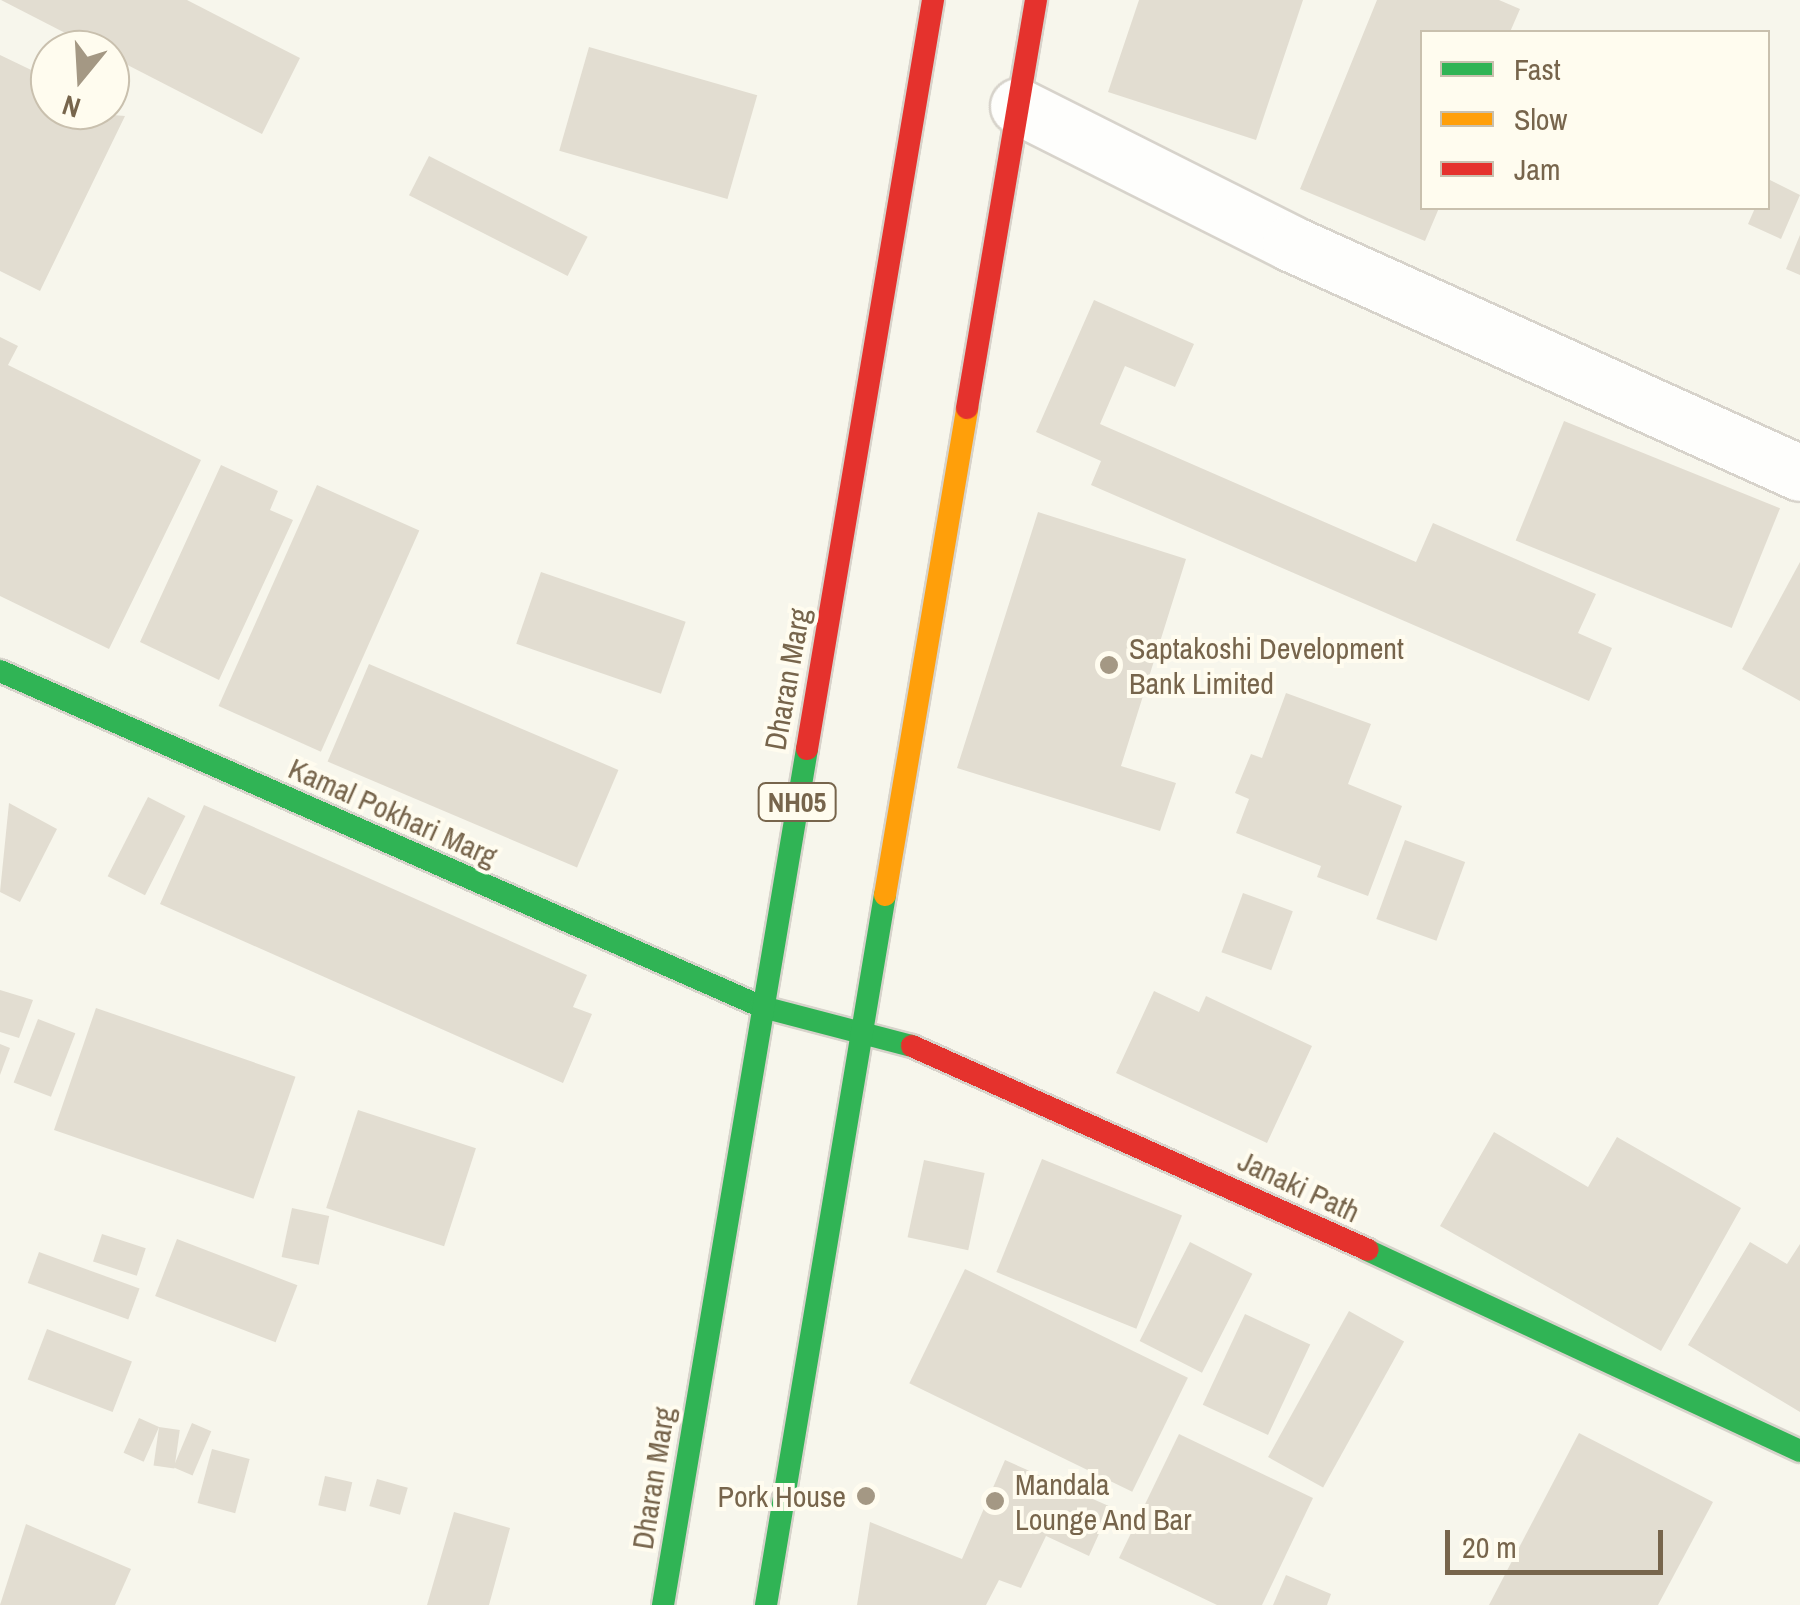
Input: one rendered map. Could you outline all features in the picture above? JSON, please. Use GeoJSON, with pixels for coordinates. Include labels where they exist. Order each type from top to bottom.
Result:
{"type":"FeatureCollection","features":[{"type":"Feature","properties":{"kind":"main road","name":"Dharan Marg"},"geometry":{"type":"LineString","coordinates":[[662,1605],[933,0]]}},
{"type":"Feature","properties":{"kind":"main road"},"geometry":{"type":"LineString","coordinates":[[766,1605],[1036,0]]}},
{"type":"Feature","properties":{"kind":"main road","name":"Kamal Pokhari Marg"},"geometry":{"type":"LineString","coordinates":[[0,672],[762,1007]]}},
{"type":"Feature","properties":{"kind":"main road","name":"Janaki Path"},"geometry":{"type":"LineString","coordinates":[[762,1007],[948,1056],[1800,1452]]}},
{"type":"Feature","properties":{"kind":"street"},"geometry":{"type":"LineString","coordinates":[[1018,106],[1290,242],[1800,473]]}},
{"type":"Feature","properties":{"kind":"building"},"geometry":{"type":"Polygon","coordinates":[[[1,0],[187,0],[300,58],[262,134],[130,66],[130,30],[59,30],[1,0]]]}},
{"type":"Feature","properties":{"kind":"building"},"geometry":{"type":"Polygon","coordinates":[[[1139,0],[1303,0],[1256,140],[1108,92],[1139,0]]]}},
{"type":"Feature","properties":{"kind":"building"},"geometry":{"type":"Polygon","coordinates":[[[1377,0],[1499,0],[1520,9],[1511,30],[1420,30],[1420,210],[1438,210],[1425,241],[1300,189],[1377,0]]]}},
{"type":"Feature","properties":{"kind":"building"},"geometry":{"type":"Polygon","coordinates":[[[589,47],[757,95],[727,199],[559,151],[589,47]]]}},
{"type":"Feature","properties":{"kind":"building"},"geometry":{"type":"Polygon","coordinates":[[[0,55],[30,69],[30,130],[118,130],[40,291],[0,271],[0,55]]]}},
{"type":"Feature","properties":{"kind":"building"},"geometry":{"type":"Polygon","coordinates":[[[429,156],[588,237],[568,276],[409,195],[429,156]]]}},
{"type":"Feature","properties":{"kind":"building"},"geometry":{"type":"Polygon","coordinates":[[[1770,180],[1800,195],[1781,239],[1748,224],[1754,210],[1770,210],[1770,180]]]}},
{"type":"Feature","properties":{"kind":"building"},"geometry":{"type":"Polygon","coordinates":[[[1800,235],[1800,275],[1786,269],[1800,235]]]}},
{"type":"Feature","properties":{"kind":"building"},"geometry":{"type":"Polygon","coordinates":[[[1094,300],[1194,344],[1175,387],[1125,366],[1100,424],[1416,562],[1433,523],[1596,594],[1578,633],[1612,648],[1589,701],[1091,485],[1101,461],[1036,432],[1094,300]]]}},
{"type":"Feature","properties":{"kind":"building"},"geometry":{"type":"Polygon","coordinates":[[[0,337],[18,346],[8,365],[201,460],[109,649],[0,596],[0,337]]]}},
{"type":"Feature","properties":{"kind":"building"},"geometry":{"type":"Polygon","coordinates":[[[1564,421],[1780,508],[1732,628],[1516,541],[1564,421]]]}},
{"type":"Feature","properties":{"kind":"building"},"geometry":{"type":"Polygon","coordinates":[[[221,465],[278,491],[270,510],[293,520],[219,680],[140,642],[221,465]]]}},
{"type":"Feature","properties":{"kind":"building"},"geometry":{"type":"Polygon","coordinates":[[[317,485],[419,531],[321,752],[219,706],[317,485]]]}},
{"type":"Feature","properties":{"kind":"building"},"geometry":{"type":"Polygon","coordinates":[[[1038,512],[1186,559],[1121,766],[1176,783],[1160,831],[957,768],[1038,512]]]}},
{"type":"Feature","properties":{"kind":"building"},"geometry":{"type":"Polygon","coordinates":[[[1800,562],[1800,701],[1742,669],[1800,562]]]}},
{"type":"Feature","properties":{"kind":"building"},"geometry":{"type":"Polygon","coordinates":[[[541,572],[686,622],[661,694],[516,644],[541,572]]]}},
{"type":"Feature","properties":{"kind":"building"},"geometry":{"type":"Polygon","coordinates":[[[369,664],[618,770],[577,867],[328,762],[369,664]]]}},
{"type":"Feature","properties":{"kind":"building"},"geometry":{"type":"Polygon","coordinates":[[[1286,693],[1371,724],[1348,784],[1402,806],[1368,896],[1317,877],[1321,866],[1236,833],[1249,799],[1235,793],[1251,754],[1262,758],[1286,693]]]}},
{"type":"Feature","properties":{"kind":"building"},"geometry":{"type":"Polygon","coordinates":[[[148,797],[185,816],[145,895],[108,876],[148,797]]]}},
{"type":"Feature","properties":{"kind":"building"},"geometry":{"type":"Polygon","coordinates":[[[9,803],[57,829],[20,902],[0,892],[9,803]]]}},
{"type":"Feature","properties":{"kind":"building"},"geometry":{"type":"Polygon","coordinates":[[[204,805],[587,975],[573,1007],[592,1014],[563,1083],[160,904],[204,805]]]}},
{"type":"Feature","properties":{"kind":"building"},"geometry":{"type":"Polygon","coordinates":[[[1405,840],[1465,862],[1436,941],[1376,919],[1405,840]]]}},
{"type":"Feature","properties":{"kind":"building"},"geometry":{"type":"Polygon","coordinates":[[[1243,893],[1293,911],[1271,970],[1221,952],[1243,893]]]}},
{"type":"Feature","properties":{"kind":"building"},"geometry":{"type":"Polygon","coordinates":[[[0,990],[33,1000],[19,1038],[0,1032],[0,990]]]}},
{"type":"Feature","properties":{"kind":"building"},"geometry":{"type":"Polygon","coordinates":[[[1154,991],[1199,1012],[1206,996],[1312,1046],[1267,1143],[1116,1073],[1154,991]]]}},
{"type":"Feature","properties":{"kind":"building"},"geometry":{"type":"Polygon","coordinates":[[[96,1008],[296,1077],[254,1199],[54,1130],[96,1008]]]}},
{"type":"Feature","properties":{"kind":"building"},"geometry":{"type":"Polygon","coordinates":[[[38,1019],[75,1033],[51,1097],[14,1082],[38,1019]]]}},
{"type":"Feature","properties":{"kind":"building"},"geometry":{"type":"Polygon","coordinates":[[[0,1044],[10,1048],[0,1075],[0,1044]]]}},
{"type":"Feature","properties":{"kind":"building"},"geometry":{"type":"Polygon","coordinates":[[[358,1110],[476,1148],[444,1246],[326,1208],[358,1110]]]}},
{"type":"Feature","properties":{"kind":"building"},"geometry":{"type":"Polygon","coordinates":[[[1494,1132],[1588,1187],[1617,1137],[1741,1208],[1661,1351],[1440,1226],[1494,1132]]]}},
{"type":"Feature","properties":{"kind":"building"},"geometry":{"type":"Polygon","coordinates":[[[1042,1159],[1182,1216],[1136,1329],[996,1272],[1042,1159]]]}},
{"type":"Feature","properties":{"kind":"building"},"geometry":{"type":"Polygon","coordinates":[[[924,1160],[985,1173],[968,1250],[908,1237],[924,1160]]]}},
{"type":"Feature","properties":{"kind":"building"},"geometry":{"type":"Polygon","coordinates":[[[292,1208],[329,1216],[319,1265],[282,1257],[292,1208]]]}},
{"type":"Feature","properties":{"kind":"building"},"geometry":{"type":"Polygon","coordinates":[[[102,1234],[146,1248],[137,1276],[93,1262],[102,1234]]]}},
{"type":"Feature","properties":{"kind":"building"},"geometry":{"type":"Polygon","coordinates":[[[177,1239],[297,1285],[276,1342],[155,1296],[177,1239]]]}},
{"type":"Feature","properties":{"kind":"building"},"geometry":{"type":"Polygon","coordinates":[[[1190,1242],[1252,1274],[1202,1373],[1140,1341],[1190,1242]]]}},
{"type":"Feature","properties":{"kind":"building"},"geometry":{"type":"Polygon","coordinates":[[[1750,1242],[1787,1264],[1800,1244],[1800,1412],[1688,1345],[1750,1242]]]}},
{"type":"Feature","properties":{"kind":"building"},"geometry":{"type":"Polygon","coordinates":[[[39,1252],[140,1289],[128,1320],[28,1283],[39,1252]]]}},
{"type":"Feature","properties":{"kind":"building"},"geometry":{"type":"Polygon","coordinates":[[[965,1269],[1188,1378],[1132,1492],[909,1383],[965,1269]]]}},
{"type":"Feature","properties":{"kind":"building"},"geometry":{"type":"Polygon","coordinates":[[[1349,1311],[1404,1342],[1323,1488],[1268,1457],[1349,1311]]]}},
{"type":"Feature","properties":{"kind":"building"},"geometry":{"type":"Polygon","coordinates":[[[1245,1314],[1310,1344],[1268,1435],[1203,1405],[1245,1314]]]}},
{"type":"Feature","properties":{"kind":"building"},"geometry":{"type":"Polygon","coordinates":[[[47,1329],[132,1362],[113,1412],[28,1379],[47,1329]]]}},
{"type":"Feature","properties":{"kind":"building"},"geometry":{"type":"Polygon","coordinates":[[[139,1418],[159,1427],[144,1462],[124,1453],[139,1418]]]}},
{"type":"Feature","properties":{"kind":"building"},"geometry":{"type":"Polygon","coordinates":[[[192,1423],[211,1431],[193,1475],[173,1467],[192,1423]]]}},
{"type":"Feature","properties":{"kind":"building"},"geometry":{"type":"Polygon","coordinates":[[[159,1427],[180,1430],[174,1469],[154,1466],[159,1427]]]}},
{"type":"Feature","properties":{"kind":"building"},"geometry":{"type":"Polygon","coordinates":[[[1579,1433],[1713,1502],[1658,1605],[1489,1605],[1579,1433]]]}},
{"type":"Feature","properties":{"kind":"building"},"geometry":{"type":"Polygon","coordinates":[[[1179,1434],[1313,1498],[1262,1605],[1217,1605],[1119,1558],[1179,1434]]]}},
{"type":"Feature","properties":{"kind":"building"},"geometry":{"type":"Polygon","coordinates":[[[212,1449],[250,1459],[235,1513],[198,1503],[212,1449]]]}},
{"type":"Feature","properties":{"kind":"building"},"geometry":{"type":"Polygon","coordinates":[[[1005,1460],[1111,1507],[1089,1556],[1046,1536],[1021,1588],[999,1580],[986,1605],[857,1605],[870,1522],[962,1559],[1005,1460]]]}},
{"type":"Feature","properties":{"kind":"building"},"geometry":{"type":"Polygon","coordinates":[[[325,1476],[352,1482],[346,1512],[318,1505],[325,1476]]]}},
{"type":"Feature","properties":{"kind":"building"},"geometry":{"type":"Polygon","coordinates":[[[377,1479],[408,1488],[400,1515],[369,1506],[377,1479]]]}},
{"type":"Feature","properties":{"kind":"building"},"geometry":{"type":"Polygon","coordinates":[[[454,1512],[510,1528],[489,1605],[427,1605],[454,1512]]]}},
{"type":"Feature","properties":{"kind":"building"},"geometry":{"type":"Polygon","coordinates":[[[26,1524],[131,1569],[115,1605],[0,1605],[26,1524]]]}},
{"type":"Feature","properties":{"kind":"building"},"geometry":{"type":"Polygon","coordinates":[[[1286,1575],[1331,1594],[1327,1605],[1273,1605],[1286,1575]]]}},
{"type":"Feature","properties":{"kind":"traffic: fast"},"geometry":{"type":"LineString","coordinates":[[0,671],[762,1007],[912,1046]]}},
{"type":"Feature","properties":{"kind":"traffic: fast"},"geometry":{"type":"LineString","coordinates":[[663,1605],[807,749]]}},
{"type":"Feature","properties":{"kind":"traffic: fast"},"geometry":{"type":"LineString","coordinates":[[766,1605],[885,895]]}},
{"type":"Feature","properties":{"kind":"traffic: fast"},"geometry":{"type":"LineString","coordinates":[[1367,1250],[1800,1451]]}},
{"type":"Feature","properties":{"kind":"traffic: slow"},"geometry":{"type":"LineString","coordinates":[[885,895],[967,408]]}},
{"type":"Feature","properties":{"kind":"traffic: jam"},"geometry":{"type":"LineString","coordinates":[[807,749],[933,0]]}},
{"type":"Feature","properties":{"kind":"traffic: jam"},"geometry":{"type":"LineString","coordinates":[[967,408],[1036,0]]}},
{"type":"Feature","properties":{"kind":"traffic: jam"},"geometry":{"type":"LineString","coordinates":[[912,1046],[1367,1250]]}},
{"type":"Feature","properties":{"kind":"place","name":"Saptakoshi Development Bank Limited"},"geometry":{"type":"Point","coordinates":[1109,665]}},
{"type":"Feature","properties":{"kind":"place","name":"Pork House"},"geometry":{"type":"Point","coordinates":[866,1496]}},
{"type":"Feature","properties":{"kind":"place","name":"Mandala Lounge And Bar"},"geometry":{"type":"Point","coordinates":[995,1501]}}]}
